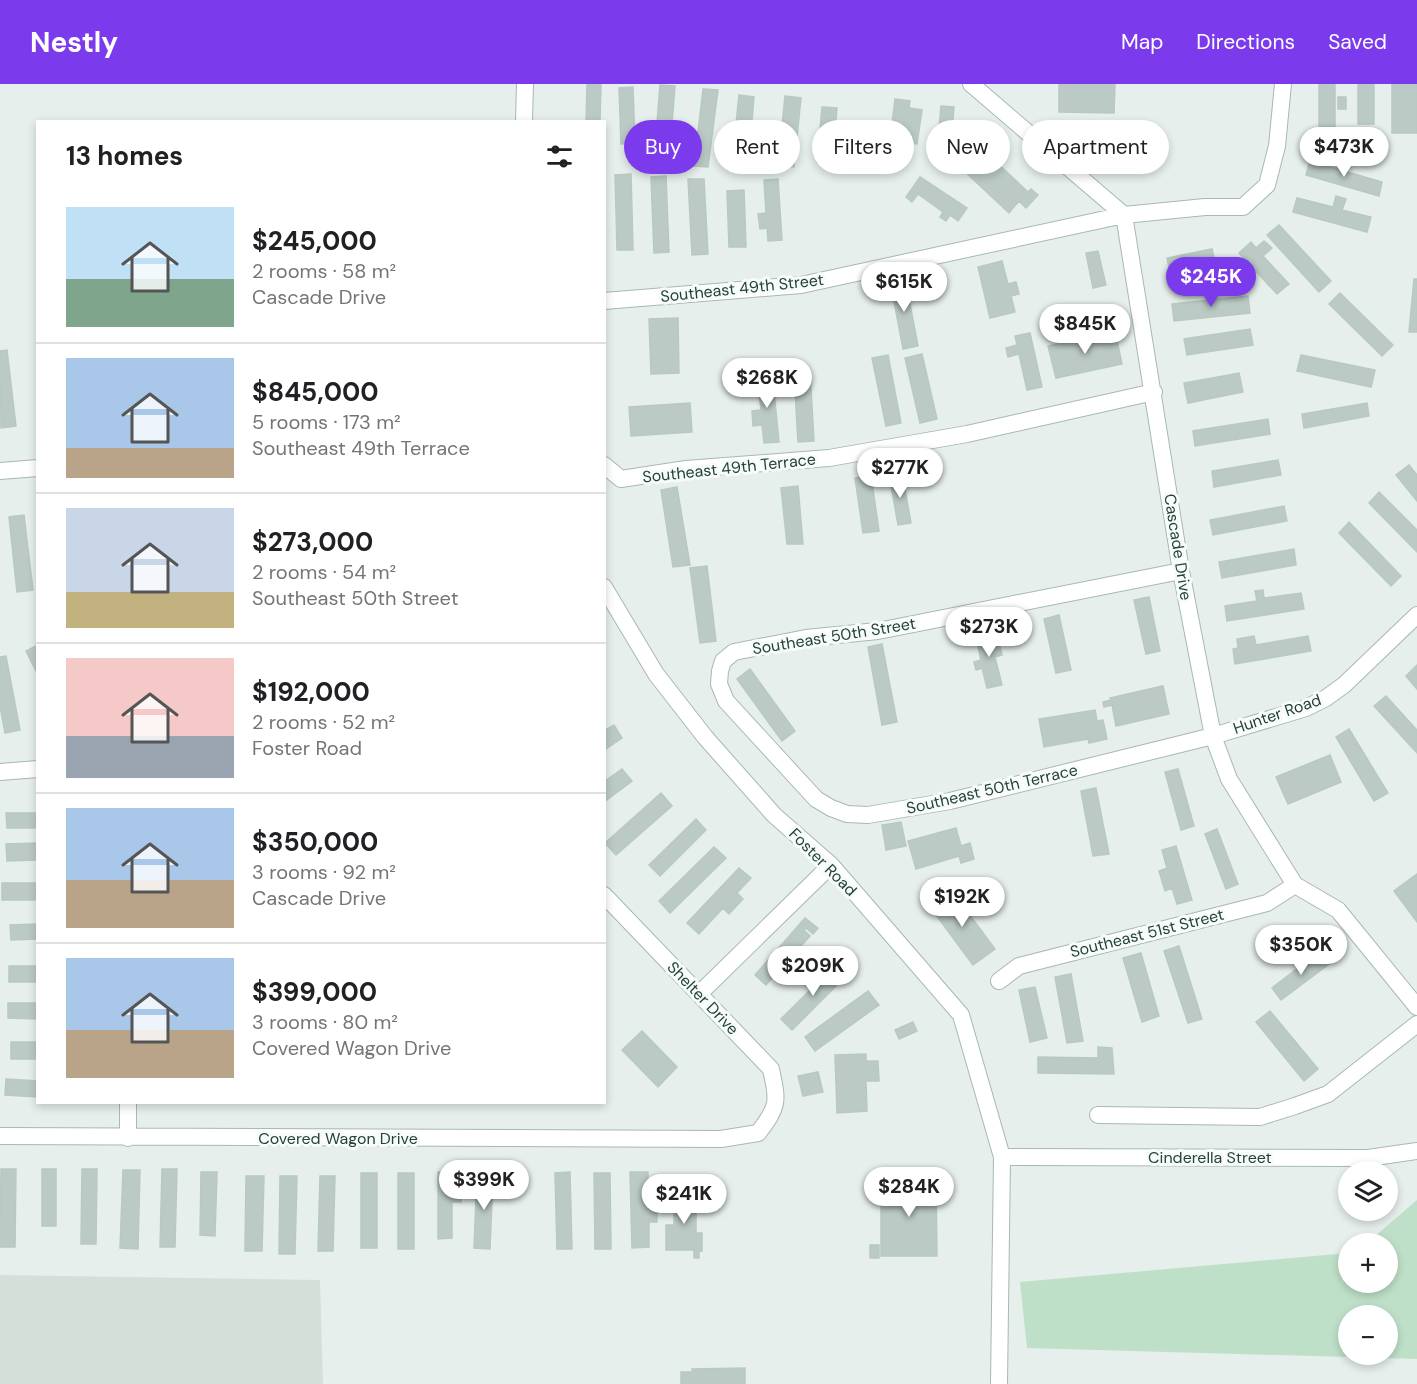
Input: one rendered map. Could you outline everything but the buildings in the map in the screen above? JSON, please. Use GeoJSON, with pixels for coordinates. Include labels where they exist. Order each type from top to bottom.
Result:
{"type":"FeatureCollection","features":[{"type":"Feature","properties":{"kind":"street"},"geometry":{"type":"LineString","coordinates":[[524,120],[525,84]]}},
{"type":"Feature","properties":{"kind":"street"},"geometry":{"type":"LineString","coordinates":[[971,84],[1124,215]]}},
{"type":"Feature","properties":{"kind":"street","name":"Southeast 49th Street"},"geometry":{"type":"LineString","coordinates":[[606,301],[801,285],[1124,215],[1205,207],[1242,207],[1267,185],[1277,146],[1283,84]]}},
{"type":"Feature","properties":{"kind":"street","name":"Cascade Drive"},"geometry":{"type":"LineString","coordinates":[[1124,215],[1181,571],[1213,736],[1229,779],[1284,872],[1295,885],[1338,910],[1417,1007]]}},
{"type":"Feature","properties":{"kind":"street","name":"Southeast 49th Terrace"},"geometry":{"type":"LineString","coordinates":[[606,467],[621,479],[686,469],[829,458],[967,434],[1154,392]]}},
{"type":"Feature","properties":{"kind":"street"},"geometry":{"type":"LineString","coordinates":[[0,471],[36,468]]}},
{"type":"Feature","properties":{"kind":"street","name":"Southeast 50th Street"},"geometry":{"type":"LineString","coordinates":[[734,652],[806,638],[878,631],[1181,571]]}},
{"type":"Feature","properties":{"kind":"street","name":"Foster Road"},"geometry":{"type":"LineString","coordinates":[[606,590],[656,674],[705,737],[774,815],[831,865],[961,1015],[1002,1157],[999,1384]]}},
{"type":"Feature","properties":{"kind":"street","name":"Hunter Road"},"geometry":{"type":"LineString","coordinates":[[1213,736],[1306,708],[1326,698],[1344,685],[1417,615]]}},
{"type":"Feature","properties":{"kind":"street","name":"Southeast 50th Terrace"},"geometry":{"type":"LineString","coordinates":[[734,652],[723,661],[720,671],[719,684],[726,701],[816,799],[847,814],[868,815],[950,801],[1213,736]]}},
{"type":"Feature","properties":{"kind":"street"},"geometry":{"type":"LineString","coordinates":[[0,772],[36,769]]}},
{"type":"Feature","properties":{"kind":"street"},"geometry":{"type":"LineString","coordinates":[[699,994],[831,865]]}},
{"type":"Feature","properties":{"kind":"street","name":"Southeast 51st Street"},"geometry":{"type":"LineString","coordinates":[[999,981],[1019,966],[1267,903],[1295,885]]}},
{"type":"Feature","properties":{"kind":"street","name":"Shelter Drive"},"geometry":{"type":"LineString","coordinates":[[606,897],[771,1069],[776,1096],[773,1113]]}},
{"type":"Feature","properties":{"kind":"street"},"geometry":{"type":"LineString","coordinates":[[1098,1115],[1260,1116],[1268,1114],[1328,1094],[1417,1024]]}},
{"type":"Feature","properties":{"kind":"street"},"geometry":{"type":"LineString","coordinates":[[128,1104],[128,1138]]}},
{"type":"Feature","properties":{"kind":"street","name":"Covered Wagon Drive"},"geometry":{"type":"LineString","coordinates":[[0,1136],[721,1139],[758,1133],[773,1113]]}},
{"type":"Feature","properties":{"kind":"street","name":"Cinderella Street"},"geometry":{"type":"LineString","coordinates":[[1002,1157],[1368,1158],[1417,1151]]}},
{"type":"Feature","properties":{"kind":"shaded area"},"geometry":{"type":"Polygon","coordinates":[[[0,1275],[320,1280],[323,1384],[0,1384],[0,1275]]]}},
{"type":"Feature","properties":{"kind":"green space"},"geometry":{"type":"Polygon","coordinates":[[[1417,1200],[1417,1359],[1398,1358],[1398,1305],[1338,1305],[1338,1357],[1027,1348],[1020,1282],[1338,1254],[1338,1293],[1398,1293],[1398,1233],[1379,1233],[1393,1221],[1398,1221],[1398,1216],[1417,1200]]]}}]}
